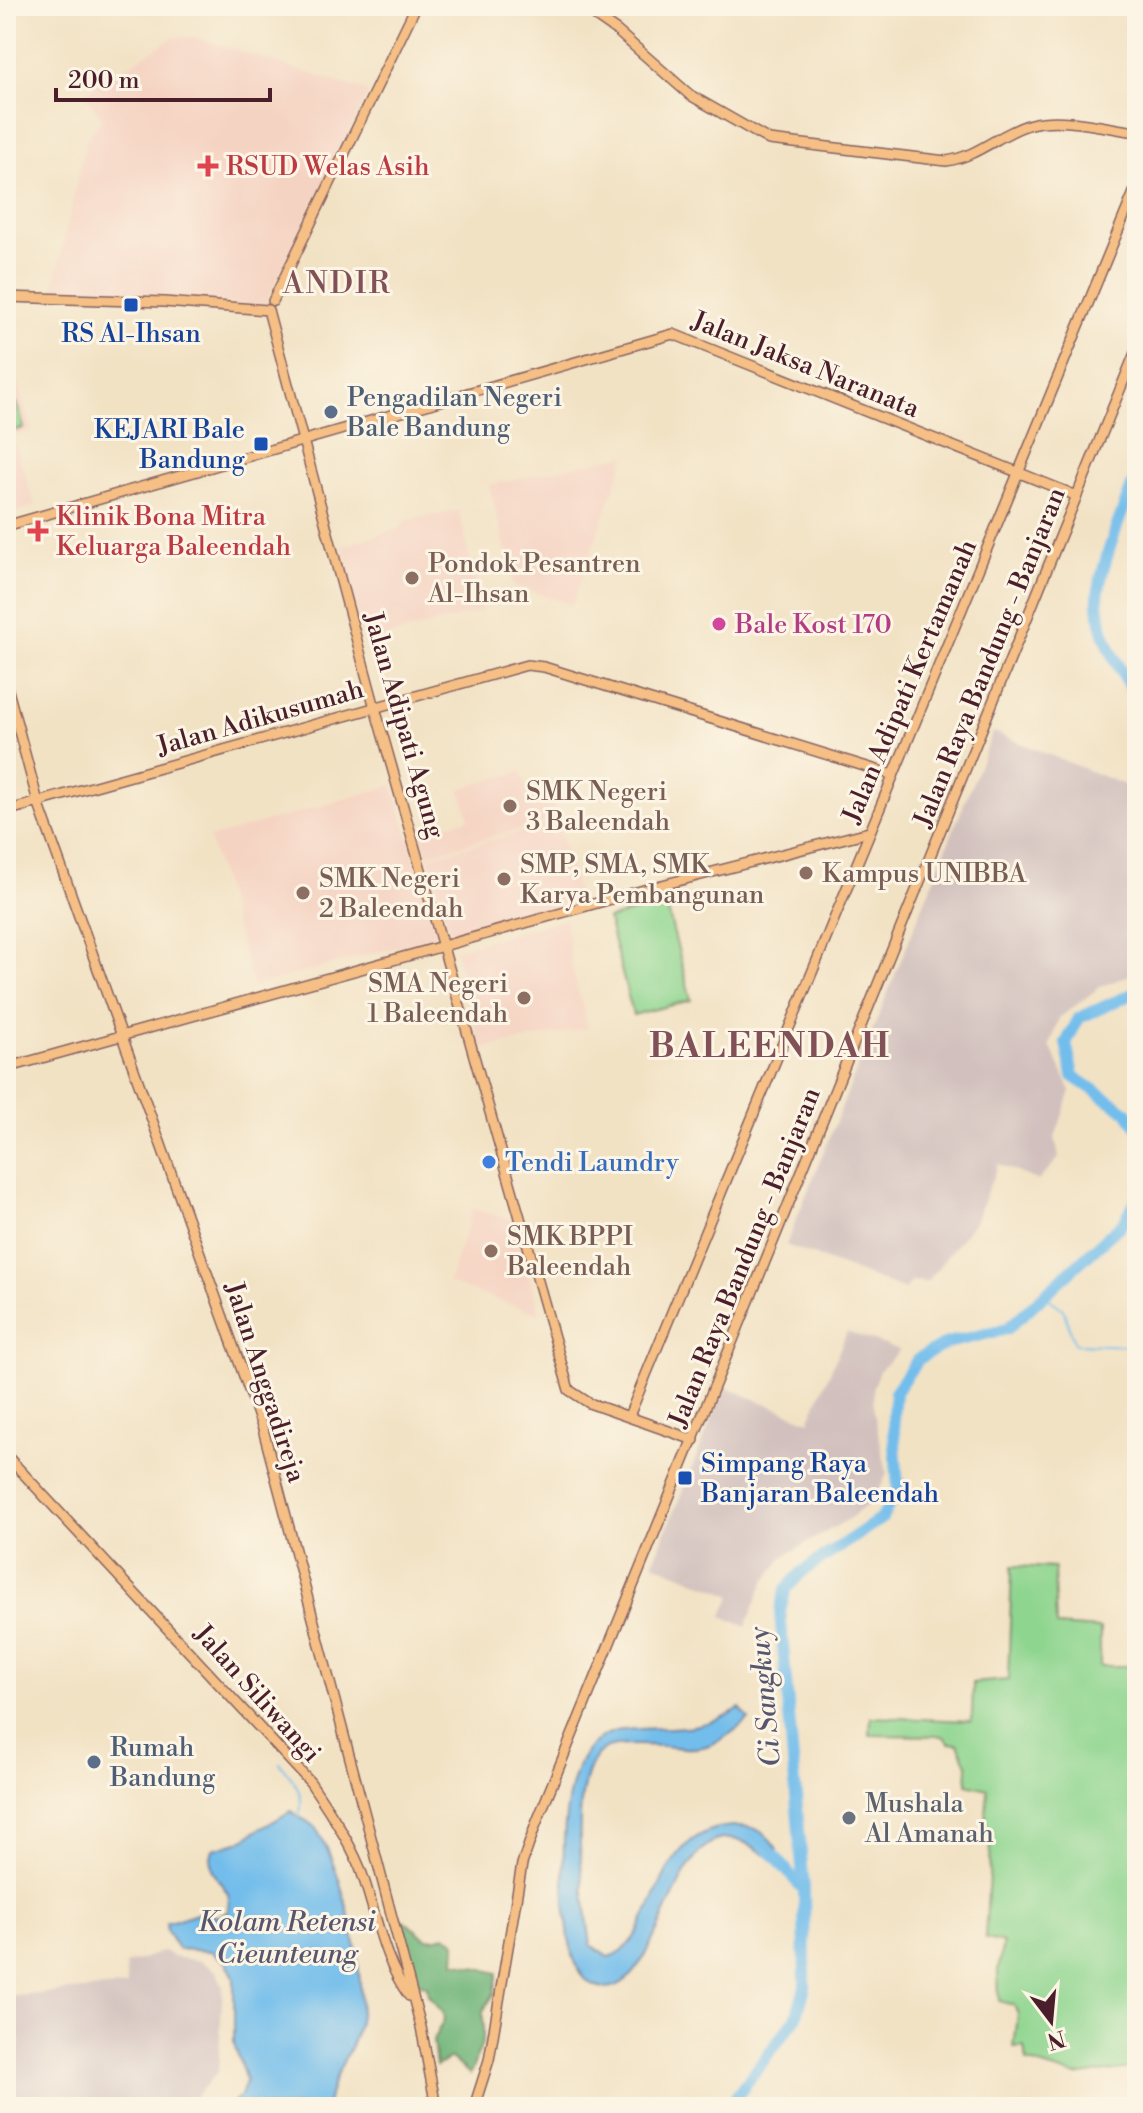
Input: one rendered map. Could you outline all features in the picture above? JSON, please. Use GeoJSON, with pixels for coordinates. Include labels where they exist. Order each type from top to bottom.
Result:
{"type":"FeatureCollection","features":[{"type":"Feature","properties":{"kind":"main road"},"geometry":{"type":"LineString","coordinates":[[6,297],[270,306],[416,6]]}},
{"type":"Feature","properties":{"kind":"main road"},"geometry":{"type":"LineString","coordinates":[[581,6],[617,31],[690,95],[769,140],[946,161],[971,154],[1022,127],[1041,122],[1137,132]]}},
{"type":"Feature","properties":{"kind":"main road","name":"Jalan Adipati Kertamanah"},"geometry":{"type":"LineString","coordinates":[[629,1416],[1137,185]]}},
{"type":"Feature","properties":{"kind":"main road","name":"Jalan Adipati Agung"},"geometry":{"type":"LineString","coordinates":[[270,306],[375,708],[569,1390],[589,1403],[694,1440]]}},
{"type":"Feature","properties":{"kind":"main road","name":"Jalan Jaksa Naranata"},"geometry":{"type":"LineString","coordinates":[[6,526],[673,334],[1077,496]]}},
{"type":"Feature","properties":{"kind":"main road","name":"Jalan Raya Bandung - Banjaran"},"geometry":{"type":"LineString","coordinates":[[474,2107],[489,2060],[522,1864],[1137,348]]}},
{"type":"Feature","properties":{"kind":"main road","name":"Jalan Adikusumah"},"geometry":{"type":"LineString","coordinates":[[6,811],[527,665],[544,667],[893,775]]}},
{"type":"Feature","properties":{"kind":"main road","name":"Jalan Anggadireja"},"geometry":{"type":"LineString","coordinates":[[6,683],[38,802],[263,1429],[413,2002],[436,2107]]}},
{"type":"Feature","properties":{"kind":"main road"},"geometry":{"type":"LineString","coordinates":[[6,1068],[684,879],[869,832]]}},
{"type":"Feature","properties":{"kind":"main road","name":"Jalan Siliwangi"},"geometry":{"type":"LineString","coordinates":[[6,1455],[310,1782],[346,1838],[360,1868],[392,1970],[413,2002]]}},
{"type":"Feature","properties":{"kind":"shaded area","name":"RSUD Welas Asih"},"geometry":{"type":"Polygon","coordinates":[[[174,37],[197,38],[369,92],[264,306],[53,290],[87,136],[103,120],[84,93],[174,37]]]}},
{"type":"Feature","properties":{"kind":"shaded area"},"geometry":{"type":"Polygon","coordinates":[[[6,359],[10,359],[32,430],[13,436],[35,506],[6,514],[6,359]]]}},
{"type":"Feature","properties":{"kind":"shaded area"},"geometry":{"type":"Polygon","coordinates":[[[626,455],[572,605],[514,585],[489,485],[626,455]]]}},
{"type":"Feature","properties":{"kind":"shaded area","name":"Pondok Pesantren Al-Ihsan"},"geometry":{"type":"Polygon","coordinates":[[[459,510],[482,611],[365,642],[342,546],[403,527],[402,522],[459,510]]]}},
{"type":"Feature","properties":{"kind":"shaded area"},"geometry":{"type":"Polygon","coordinates":[[[993,732],[1137,790],[1137,972],[1100,987],[1059,1018],[1050,1046],[1071,1091],[1055,1137],[1059,1158],[1038,1181],[998,1164],[976,1219],[927,1282],[912,1281],[905,1290],[786,1245],[993,732]]]}},
{"type":"Feature","properties":{"kind":"shaded area","name":"SMK Negeri 3 Baleendah"},"geometry":{"type":"Polygon","coordinates":[[[521,771],[528,792],[550,787],[557,819],[427,855],[421,832],[469,819],[460,789],[521,771]]]}},
{"type":"Feature","properties":{"kind":"shaded area","name":"SMK Negeri 2 Baleendah"},"geometry":{"type":"Polygon","coordinates":[[[393,785],[438,936],[253,986],[209,838],[393,785]]]}},
{"type":"Feature","properties":{"kind":"shaded area","name":"SMP, SMA, SMK Karya Pembangunan"},"geometry":{"type":"Polygon","coordinates":[[[558,822],[580,901],[451,937],[428,857],[558,822]]]}},
{"type":"Feature","properties":{"kind":"shaded area","name":"SMA Negeri 1 Baleendah"},"geometry":{"type":"Polygon","coordinates":[[[565,919],[572,968],[588,1028],[481,1049],[455,950],[565,919]]]}},
{"type":"Feature","properties":{"kind":"shaded area","name":"SMK BPPI Baleendah"},"geometry":{"type":"Polygon","coordinates":[[[473,1209],[513,1220],[541,1315],[448,1283],[473,1209]]]}},
{"type":"Feature","properties":{"kind":"shaded area"},"geometry":{"type":"Polygon","coordinates":[[[847,1332],[900,1350],[879,1371],[873,1386],[874,1413],[887,1473],[876,1498],[849,1519],[784,1556],[764,1582],[746,1626],[722,1616],[732,1596],[653,1563],[725,1387],[809,1421],[847,1332]]]}},
{"type":"Feature","properties":{"kind":"shaded area"},"geometry":{"type":"Polygon","coordinates":[[[164,1951],[173,1957],[201,1961],[216,1971],[223,1986],[218,2071],[187,2107],[6,2107],[6,2050],[18,2051],[20,2038],[6,2036],[6,1997],[127,1986],[125,1965],[164,1951]]]}},
{"type":"Feature","properties":{"kind":"green space"},"geometry":{"type":"Polygon","coordinates":[[[17,404],[24,428],[12,431],[6,407],[17,404]]]}},
{"type":"Feature","properties":{"kind":"green space"},"geometry":{"type":"Polygon","coordinates":[[[666,903],[691,1000],[633,1015],[608,919],[666,903]]]}},
{"type":"Feature","properties":{"kind":"green space"},"geometry":{"type":"Polygon","coordinates":[[[1012,1566],[1054,1568],[1056,1626],[1100,1629],[1100,1666],[1137,1666],[1137,2067],[1075,2076],[1026,2061],[1024,2047],[1014,2048],[1018,2015],[1014,2005],[999,2001],[998,1971],[1003,1943],[985,1938],[992,1830],[985,1828],[988,1789],[967,1784],[968,1766],[958,1744],[949,1743],[943,1736],[870,1735],[871,1717],[972,1721],[973,1683],[1008,1680],[1012,1566]]]}},
{"type":"Feature","properties":{"kind":"green space"},"geometry":{"type":"Polygon","coordinates":[[[397,1916],[424,1937],[446,1936],[456,1943],[455,1962],[498,1973],[494,1994],[483,2011],[483,2041],[470,2074],[451,2058],[436,2066],[433,2040],[444,2020],[443,2012],[428,1995],[427,1986],[411,1980],[397,1916]]]}},
{"type":"Feature","properties":{"kind":"water"},"geometry":{"type":"Polygon","coordinates":[[[740,1708],[749,1719],[732,1733],[705,1746],[621,1745],[602,1750],[589,1769],[580,1818],[582,1874],[591,1945],[608,1957],[625,1948],[638,1932],[671,1865],[687,1845],[708,1831],[750,1827],[765,1835],[777,1849],[773,1859],[737,1840],[723,1839],[704,1848],[688,1868],[646,1953],[630,1975],[613,1987],[592,1984],[584,1978],[574,1958],[568,1934],[564,1880],[568,1800],[575,1775],[586,1753],[601,1737],[623,1730],[695,1726],[740,1708]]]}},
{"type":"Feature","properties":{"kind":"water","name":"Kolam Retensi Cieunteung"},"geometry":{"type":"Polygon","coordinates":[[[291,1811],[316,1829],[336,1869],[357,1954],[360,1982],[358,2026],[332,2085],[327,2107],[226,2107],[241,2096],[246,2081],[234,2043],[234,1977],[227,1963],[211,1951],[178,1949],[167,1932],[166,1923],[200,1912],[218,1917],[228,1910],[229,1896],[212,1869],[213,1849],[238,1842],[291,1811]]]}},
{"type":"Feature","properties":{"kind":"waterway","name":"Ci Sangkuy"},"geometry":{"type":"LineString","coordinates":[[1137,474],[1107,558],[1098,604],[1107,642],[1137,701]]}},
{"type":"Feature","properties":{"kind":"waterway","name":"Ci Sangkuy"},"geometry":{"type":"LineString","coordinates":[[1137,992],[1079,1018],[1066,1043],[1073,1076],[1127,1112],[1137,1127]]}},
{"type":"Feature","properties":{"kind":"waterway","name":"Ci Sangkuy"},"geometry":{"type":"LineString","coordinates":[[728,2107],[796,2018],[805,1987],[804,1889],[780,1611],[786,1589],[802,1572],[882,1518],[898,1488],[893,1416],[895,1392],[918,1359],[947,1343],[1007,1329],[1125,1221],[1137,1198]]}},
{"type":"Feature","properties":{"kind":"waterway"},"geometry":{"type":"LineString","coordinates":[[1044,1295],[1063,1309],[1075,1344],[1137,1346]]}},
{"type":"Feature","properties":{"kind":"waterway"},"geometry":{"type":"LineString","coordinates":[[279,1763],[294,1781],[300,1795],[298,1817]]}},
{"type":"Feature","properties":{"kind":"waterway"},"geometry":{"type":"LineString","coordinates":[[763,1845],[804,1889]]}},
{"type":"Feature","properties":{"kind":"place","name":"RSUD Welas Asih"},"geometry":{"type":"Point","coordinates":[208,166]}},
{"type":"Feature","properties":{"kind":"place","name":"RS Al-Ihsan"},"geometry":{"type":"Point","coordinates":[131,305]}},
{"type":"Feature","properties":{"kind":"place","name":"Pengadilan Negeri Bale Bandung"},"geometry":{"type":"Point","coordinates":[331,412]}},
{"type":"Feature","properties":{"kind":"place","name":"KEJARI Bale Bandung"},"geometry":{"type":"Point","coordinates":[261,444]}},
{"type":"Feature","properties":{"kind":"place","name":"Klinik Bona Mitra Keluarga Baleendah"},"geometry":{"type":"Point","coordinates":[38,531]}},
{"type":"Feature","properties":{"kind":"place","name":"Pondok Pesantren Al-Ihsan"},"geometry":{"type":"Point","coordinates":[412,578]}},
{"type":"Feature","properties":{"kind":"place","name":"Bale Kost 170"},"geometry":{"type":"Point","coordinates":[719,624]}},
{"type":"Feature","properties":{"kind":"place","name":"SMK Negeri 3 Baleendah"},"geometry":{"type":"Point","coordinates":[510,806]}},
{"type":"Feature","properties":{"kind":"place","name":"Kampus UNIBBA"},"geometry":{"type":"Point","coordinates":[806,873]}},
{"type":"Feature","properties":{"kind":"place","name":"SMP, SMA, SMK Karya Pembangunan"},"geometry":{"type":"Point","coordinates":[504,879]}},
{"type":"Feature","properties":{"kind":"place","name":"SMK Negeri 2 Baleendah"},"geometry":{"type":"Point","coordinates":[303,893]}},
{"type":"Feature","properties":{"kind":"place","name":"SMA Negeri 1 Baleendah"},"geometry":{"type":"Point","coordinates":[524,998]}},
{"type":"Feature","properties":{"kind":"place","name":"Tendi Laundry"},"geometry":{"type":"Point","coordinates":[489,1162]}},
{"type":"Feature","properties":{"kind":"place","name":"SMK BPPI Baleendah"},"geometry":{"type":"Point","coordinates":[491,1251]}},
{"type":"Feature","properties":{"kind":"place","name":"Simpang Raya Banjaran Baleendah"},"geometry":{"type":"Point","coordinates":[685,1478]}},
{"type":"Feature","properties":{"kind":"place","name":"Rumah Bandung"},"geometry":{"type":"Point","coordinates":[94,1762]}},
{"type":"Feature","properties":{"kind":"place","name":"Mushala Al Amanah"},"geometry":{"type":"Point","coordinates":[849,1818]}},
{"type":"Feature","properties":{"kind":"district","name":"ANDIR"},"geometry":{"type":"Point","coordinates":[337,283]}},
{"type":"Feature","properties":{"kind":"district","name":"BALEENDAH"},"geometry":{"type":"Point","coordinates":[770,1045]}}]}
